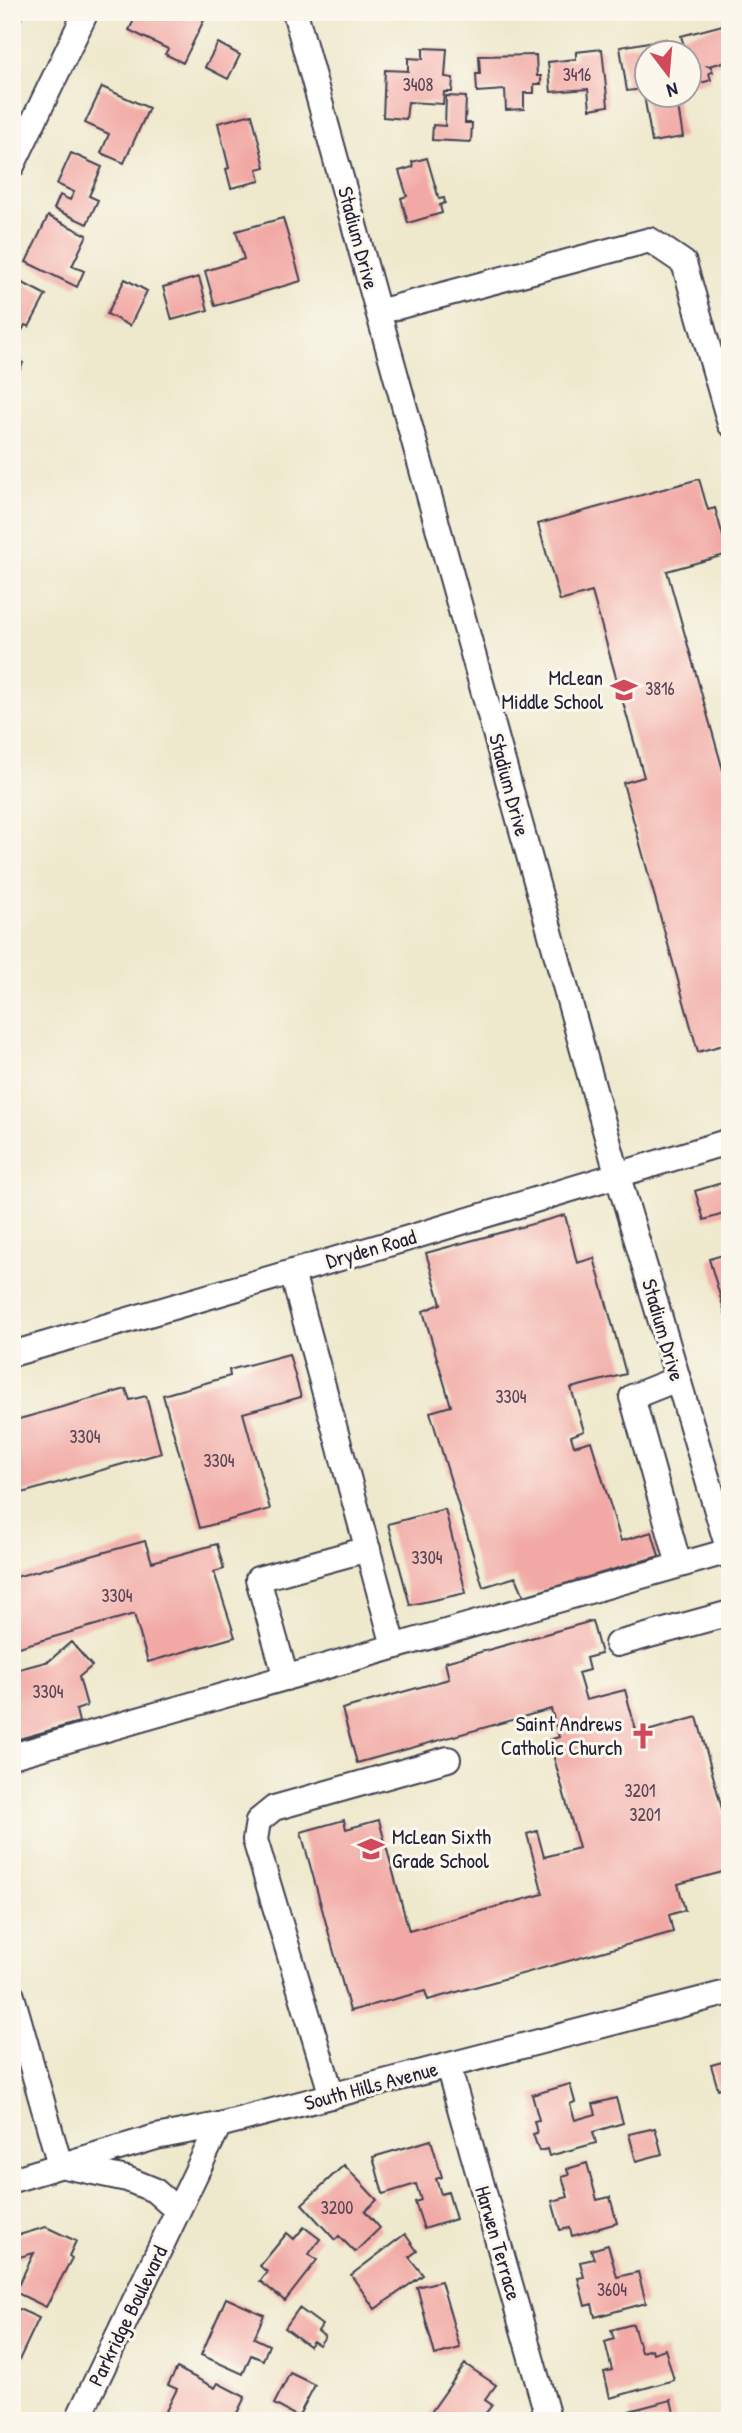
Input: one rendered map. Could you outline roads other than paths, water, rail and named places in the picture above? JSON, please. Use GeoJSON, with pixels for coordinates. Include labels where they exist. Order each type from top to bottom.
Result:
{"type":"FeatureCollection","features":[{"type":"Feature","properties":{"kind":"street"},"geometry":{"type":"LineString","coordinates":[[12,166],[86,12]]}},
{"type":"Feature","properties":{"kind":"street","name":"Stadium Drive"},"geometry":{"type":"LineString","coordinates":[[295,12],[617,1173],[729,1553]]}},
{"type":"Feature","properties":{"kind":"street"},"geometry":{"type":"LineString","coordinates":[[378,312],[650,240],[684,263],[730,424]]}},
{"type":"Feature","properties":{"kind":"street","name":"Dryden Road"},"geometry":{"type":"LineString","coordinates":[[12,1354],[419,1236],[617,1173],[730,1141]]}},
{"type":"Feature","properties":{"kind":"street"},"geometry":{"type":"LineString","coordinates":[[292,1272],[394,1646]]}},
{"type":"Feature","properties":{"kind":"street"},"geometry":{"type":"LineString","coordinates":[[677,1379],[632,1397],[679,1565]]}},
{"type":"Feature","properties":{"kind":"street"},"geometry":{"type":"LineString","coordinates":[[286,1678],[258,1579],[368,1549]]}},
{"type":"Feature","properties":{"kind":"street"},"geometry":{"type":"LineString","coordinates":[[12,1756],[729,1553]]}},
{"type":"Feature","properties":{"kind":"street"},"geometry":{"type":"LineString","coordinates":[[617,1644],[730,1612]]}},
{"type":"Feature","properties":{"kind":"street"},"geometry":{"type":"LineString","coordinates":[[332,2096],[256,1840],[258,1821],[274,1808],[449,1759]]}},
{"type":"Feature","properties":{"kind":"street","name":"South Hills Avenue"},"geometry":{"type":"LineString","coordinates":[[12,2180],[156,2137],[219,2125],[730,1992]]}},
{"type":"Feature","properties":{"kind":"street"},"geometry":{"type":"LineString","coordinates":[[12,1996],[60,2165],[127,2179],[154,2190],[178,2211]]}},
{"type":"Feature","properties":{"kind":"street","name":"Harwen Terrace"},"geometry":{"type":"LineString","coordinates":[[448,2066],[549,2421]]}},
{"type":"Feature","properties":{"kind":"street","name":"Parkridge Boulevard"},"geometry":{"type":"LineString","coordinates":[[77,2421],[219,2125]]}},
{"type":"Feature","properties":{"kind":"place","name":"McLean Middle School"},"geometry":{"type":"Point","coordinates":[624,690]}},
{"type":"Feature","properties":{"kind":"place","name":"Saint Andrews Catholic Church"},"geometry":{"type":"Point","coordinates":[643,1736]}},
{"type":"Feature","properties":{"kind":"place","name":"McLean Sixth Grade School"},"geometry":{"type":"Point","coordinates":[371,1849]}}]}
